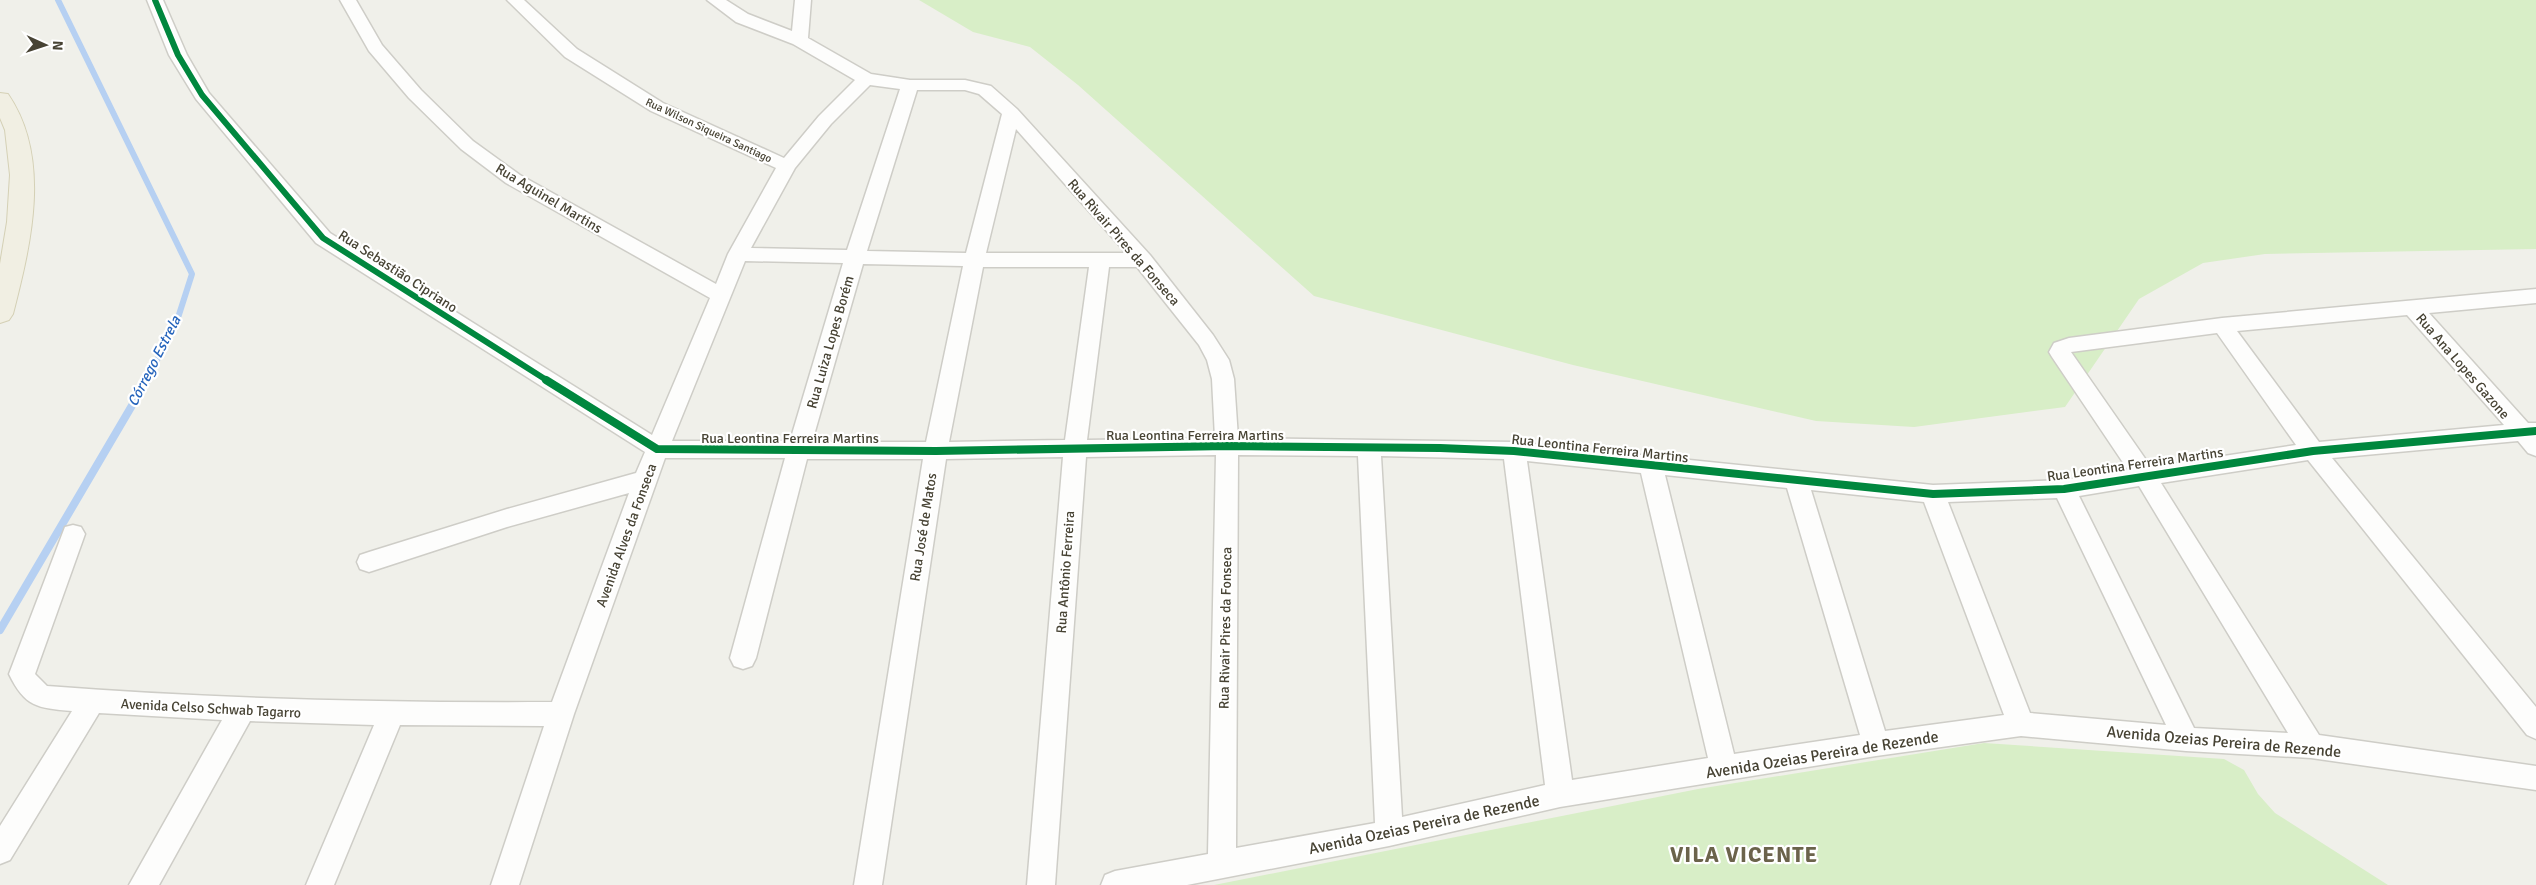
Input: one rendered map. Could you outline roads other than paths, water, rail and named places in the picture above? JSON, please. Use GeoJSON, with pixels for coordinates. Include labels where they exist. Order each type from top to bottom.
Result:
{"type":"FeatureCollection","features":[{"type":"Feature","properties":{"kind":"main road"},"geometry":{"type":"LineString","coordinates":[[0,99],[16,128],[20,172],[21,219],[12,272],[0,314]]}},
{"type":"Feature","properties":{"kind":"street","name":"Rua Sebastião Cipriano"},"geometry":{"type":"LineString","coordinates":[[155,0],[178,55],[202,95],[322,238],[657,449]]}},
{"type":"Feature","properties":{"kind":"street","name":"Rua Aguinel Martins"},"geometry":{"type":"LineString","coordinates":[[348,0],[375,47],[414,94],[467,145],[513,179],[720,295]]}},
{"type":"Feature","properties":{"kind":"street","name":"Rua Wilson Siqueira Santiago"},"geometry":{"type":"LineString","coordinates":[[516,0],[571,53],[657,107],[787,166]]}},
{"type":"Feature","properties":{"kind":"street"},"geometry":{"type":"LineString","coordinates":[[715,0],[742,18],[800,40],[866,79]]}},
{"type":"Feature","properties":{"kind":"street"},"geometry":{"type":"LineString","coordinates":[[800,40],[803,0]]}},
{"type":"Feature","properties":{"kind":"street","name":"Avenida Alves da Fonseca"},"geometry":{"type":"LineString","coordinates":[[505,885],[561,714],[645,479],[738,254],[787,166],[825,120],[866,79]]}},
{"type":"Feature","properties":{"kind":"street","name":"Rua Rivair Pires da Fonseca"},"geometry":{"type":"LineString","coordinates":[[866,79],[910,85],[976,87],[985,90],[1011,113],[1143,260],[1206,340],[1218,360],[1222,379],[1227,446],[1222,864]]}},
{"type":"Feature","properties":{"kind":"street","name":"Rua Luiza Lopes Borém"},"geometry":{"type":"LineString","coordinates":[[744,658],[798,451],[855,257],[910,85]]}},
{"type":"Feature","properties":{"kind":"street","name":"Rua José de Matos"},"geometry":{"type":"LineString","coordinates":[[868,885],[936,451],[974,260],[1011,113]]}},
{"type":"Feature","properties":{"kind":"street"},"geometry":{"type":"LineString","coordinates":[[738,254],[974,260],[1143,260]]}},
{"type":"Feature","properties":{"kind":"street","name":"Rua Antônio Ferreira"},"geometry":{"type":"LineString","coordinates":[[1041,885],[1075,448],[1100,259]]}},
{"type":"Feature","properties":{"kind":"street"},"geometry":{"type":"LineString","coordinates":[[2311,746],[2145,477],[2060,352],[2061,348],[2069,345],[2222,325],[2536,296]]}},
{"type":"Feature","properties":{"kind":"street","name":"Rua Ana Lopes Gazone"},"geometry":{"type":"LineString","coordinates":[[2412,307],[2531,437]]}},
{"type":"Feature","properties":{"kind":"street"},"geometry":{"type":"LineString","coordinates":[[2222,325],[2312,451],[2536,727]]}},
{"type":"Feature","properties":{"kind":"street","name":"Rua Leontina Ferreira Martins"},"geometry":{"type":"LineString","coordinates":[[657,449],[936,451],[1227,446],[1369,447],[1514,452],[1933,494],[2064,489],[2312,451],[2531,437]]}},
{"type":"Feature","properties":{"kind":"street"},"geometry":{"type":"LineString","coordinates":[[1369,447],[1390,833]]}},
{"type":"Feature","properties":{"kind":"street"},"geometry":{"type":"LineString","coordinates":[[1514,452],[1560,794]]}},
{"type":"Feature","properties":{"kind":"street"},"geometry":{"type":"LineString","coordinates":[[1651,466],[1724,769]]}},
{"type":"Feature","properties":{"kind":"street"},"geometry":{"type":"LineString","coordinates":[[369,562],[507,518],[645,479]]}},
{"type":"Feature","properties":{"kind":"street"},"geometry":{"type":"LineString","coordinates":[[1796,480],[1876,744]]}},
{"type":"Feature","properties":{"kind":"street"},"geometry":{"type":"LineString","coordinates":[[2064,489],[2186,739]]}},
{"type":"Feature","properties":{"kind":"street"},"geometry":{"type":"LineString","coordinates":[[1933,494],[2020,724]]}},
{"type":"Feature","properties":{"kind":"street","name":"Avenida Celso Schwab Tagarro"},"geometry":{"type":"LineString","coordinates":[[73,534],[22,674],[28,686],[42,697],[92,702],[242,710],[392,715],[561,714]]}},
{"type":"Feature","properties":{"kind":"street"},"geometry":{"type":"LineString","coordinates":[[0,851],[92,702]]}},
{"type":"Feature","properties":{"kind":"street"},"geometry":{"type":"LineString","coordinates":[[143,885],[242,710]]}},
{"type":"Feature","properties":{"kind":"street"},"geometry":{"type":"LineString","coordinates":[[320,885],[392,715]]}},
{"type":"Feature","properties":{"kind":"street","name":"Avenida Ozeias Pereira de Rezende"},"geometry":{"type":"LineString","coordinates":[[1115,885],[1390,833],[1560,794],[1876,744],[2020,724],[2186,739],[2311,746],[2536,778]]}},
{"type":"Feature","properties":{"kind":"waterway","name":"Córrego Estrela"},"geometry":{"type":"LineString","coordinates":[[58,0],[192,274],[176,324],[146,381]]}},
{"type":"Feature","properties":{"kind":"waterway","name":"Córrego Estrela"},"geometry":{"type":"LineString","coordinates":[[0,630],[147,380]]}},
{"type":"Feature","properties":{"kind":"district","name":"VILA VICENTE"},"geometry":{"type":"Point","coordinates":[1744,854]}}]}
